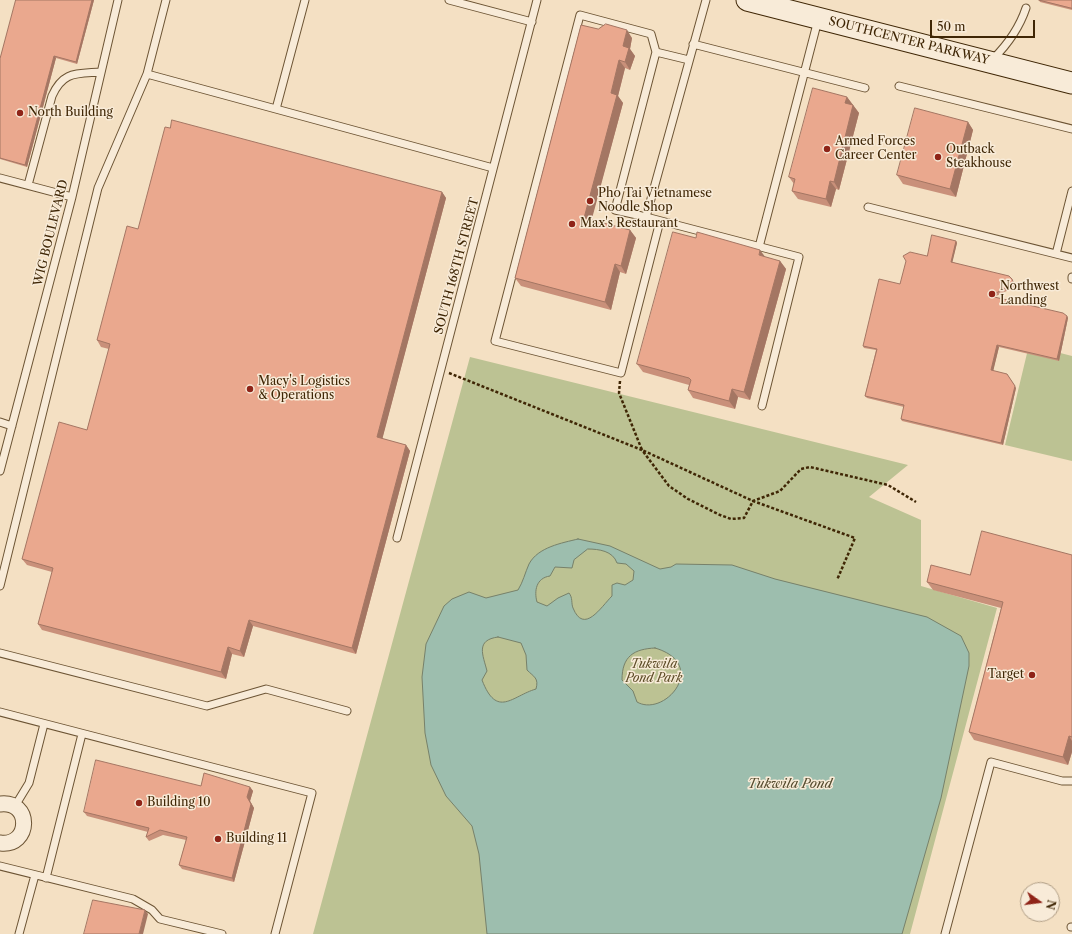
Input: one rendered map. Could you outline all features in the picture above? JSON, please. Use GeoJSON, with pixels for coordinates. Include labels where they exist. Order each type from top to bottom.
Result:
{"type":"FeatureCollection","features":[{"type":"Feature","properties":{"kind":"main road","name":"SOUTHCENTER PARKWAY"},"geometry":{"type":"LineString","coordinates":[[747,0],[1072,83]]}},
{"type":"Feature","properties":{"kind":"street"},"geometry":{"type":"LineString","coordinates":[[0,804],[6,803],[15,806],[22,813],[24,819],[22,832],[14,841],[0,845]]}},
{"type":"Feature","properties":{"kind":"lane","name":"WIG BOULEVARD"},"geometry":{"type":"LineString","coordinates":[[0,471],[72,197],[118,0]]}},
{"type":"Feature","properties":{"kind":"lane"},"geometry":{"type":"LineString","coordinates":[[0,586],[98,188],[147,74],[166,0]]}},
{"type":"Feature","properties":{"kind":"lane"},"geometry":{"type":"LineString","coordinates":[[276,109],[305,0]]}},
{"type":"Feature","properties":{"kind":"lane"},"geometry":{"type":"LineString","coordinates":[[448,0],[532,22]]}},
{"type":"Feature","properties":{"kind":"lane","name":"SOUTH 168TH STREET"},"geometry":{"type":"LineString","coordinates":[[397,538],[537,0]]}},
{"type":"Feature","properties":{"kind":"lane"},"geometry":{"type":"LineString","coordinates":[[646,218],[706,0]]}},
{"type":"Feature","properties":{"kind":"lane"},"geometry":{"type":"LineString","coordinates":[[990,62],[1007,45],[1017,30],[1026,8]]}},
{"type":"Feature","properties":{"kind":"lane"},"geometry":{"type":"LineString","coordinates":[[660,221],[621,373],[495,341],[580,16],[651,34],[656,52],[615,210],[646,218],[660,221],[759,246],[799,257],[762,406]]}},
{"type":"Feature","properties":{"kind":"lane"},"geometry":{"type":"LineString","coordinates":[[759,246],[818,18]]}},
{"type":"Feature","properties":{"kind":"lane"},"geometry":{"type":"LineString","coordinates":[[693,44],[864,88]]}},
{"type":"Feature","properties":{"kind":"lane"},"geometry":{"type":"LineString","coordinates":[[656,52],[689,60]]}},
{"type":"Feature","properties":{"kind":"lane"},"geometry":{"type":"LineString","coordinates":[[28,185],[52,96],[57,85],[65,78],[101,72]]}},
{"type":"Feature","properties":{"kind":"lane"},"geometry":{"type":"LineString","coordinates":[[147,74],[493,168]]}},
{"type":"Feature","properties":{"kind":"lane"},"geometry":{"type":"LineString","coordinates":[[899,86],[1072,129]]}},
{"type":"Feature","properties":{"kind":"lane"},"geometry":{"type":"LineString","coordinates":[[0,178],[72,197]]}},
{"type":"Feature","properties":{"kind":"lane"},"geometry":{"type":"LineString","coordinates":[[1056,254],[1072,191]]}},
{"type":"Feature","properties":{"kind":"lane"},"geometry":{"type":"LineString","coordinates":[[868,207],[1072,258]]}},
{"type":"Feature","properties":{"kind":"lane"},"geometry":{"type":"LineString","coordinates":[[0,422],[12,426]]}},
{"type":"Feature","properties":{"kind":"lane"},"geometry":{"type":"LineString","coordinates":[[0,653],[207,706],[266,689],[347,711]]}},
{"type":"Feature","properties":{"kind":"lane"},"geometry":{"type":"LineString","coordinates":[[0,712],[312,793],[275,934]]}},
{"type":"Feature","properties":{"kind":"lane"},"geometry":{"type":"LineString","coordinates":[[15,806],[28,783],[44,724]]}},
{"type":"Feature","properties":{"kind":"lane"},"geometry":{"type":"LineString","coordinates":[[46,878],[82,734]]}},
{"type":"Feature","properties":{"kind":"lane"},"geometry":{"type":"LineString","coordinates":[[945,934],[991,762],[1062,781],[1072,781]]}},
{"type":"Feature","properties":{"kind":"lane"},"geometry":{"type":"LineString","coordinates":[[0,866],[133,899],[152,910],[160,919],[222,934]]}},
{"type":"Feature","properties":{"kind":"lane"},"geometry":{"type":"LineString","coordinates":[[19,934],[35,875]]}},
{"type":"Feature","properties":{"kind":"path"},"geometry":{"type":"LineString","coordinates":[[441,370],[642,450],[753,501],[855,538],[837,580]]}},
{"type":"Feature","properties":{"kind":"path"},"geometry":{"type":"LineString","coordinates":[[621,373],[619,393],[642,450],[669,486],[704,508],[731,518],[744,518],[753,501],[780,491],[801,469],[810,467],[888,485],[916,502]]}},
{"type":"Feature","properties":{"kind":"green space"},"geometry":{"type":"Polygon","coordinates":[[[1029,345],[1072,356],[1072,461],[1005,445],[1029,345]]]}},
{"type":"Feature","properties":{"kind":"green space","name":"Tukwila Pond Park"},"geometry":{"type":"Polygon","coordinates":[[[470,357],[908,465],[869,497],[921,520],[921,586],[997,608],[910,934],[313,934],[470,357]]]}},
{"type":"Feature","properties":{"kind":"water","name":"Tukwila Pond"},"geometry":{"type":"Polygon","coordinates":[[[578,539],[610,546],[660,569],[671,567],[676,564],[732,565],[775,579],[927,617],[961,636],[969,653],[969,666],[941,798],[902,934],[487,934],[479,854],[472,826],[446,796],[431,765],[425,733],[422,677],[426,644],[444,606],[452,599],[469,592],[486,598],[518,590],[529,564],[538,553],[558,544],[578,539]],[[588,549],[574,560],[572,568],[555,567],[550,576],[545,577],[539,582],[536,589],[537,602],[547,606],[558,598],[569,593],[577,616],[582,619],[587,619],[598,612],[612,596],[612,585],[617,583],[625,585],[633,580],[634,571],[626,564],[617,563],[609,553],[588,549]],[[498,637],[486,641],[482,649],[487,671],[482,680],[493,699],[499,702],[506,702],[536,689],[537,682],[534,676],[527,670],[526,655],[521,643],[498,637]],[[655,648],[635,652],[631,655],[624,665],[622,680],[633,691],[637,702],[648,705],[659,703],[670,696],[677,687],[681,676],[679,665],[671,656],[655,648]]]}},
{"type":"Feature","properties":{"kind":"building","name":"North Building"},"geometry":{"type":"Polygon","coordinates":[[[16,0],[92,0],[76,62],[54,56],[25,165],[0,158],[0,59],[16,0]]]}},
{"type":"Feature","properties":{"kind":"building"},"geometry":{"type":"Polygon","coordinates":[[[1039,0],[1072,0],[1072,8],[1039,0]]]}},
{"type":"Feature","properties":{"kind":"building"},"geometry":{"type":"Polygon","coordinates":[[[606,24],[627,30],[623,46],[629,48],[625,62],[619,60],[611,93],[617,95],[584,218],[630,230],[621,266],[615,264],[605,302],[515,278],[581,25],[598,29],[606,24]]]}},
{"type":"Feature","properties":{"kind":"building","name":"Armed Forces Career Center"},"geometry":{"type":"Polygon","coordinates":[[[813,88],[847,97],[845,103],[853,105],[834,182],[830,181],[826,199],[792,191],[795,179],[789,177],[813,88]]]}},
{"type":"Feature","properties":{"kind":"building","name":"Outback Steakhouse"},"geometry":{"type":"Polygon","coordinates":[[[915,108],[968,122],[950,189],[897,175],[915,108]]]}},
{"type":"Feature","properties":{"kind":"building","name":"Macy's Logistics & Operations"},"geometry":{"type":"Polygon","coordinates":[[[172,120],[442,192],[377,437],[406,445],[352,648],[249,620],[240,651],[228,647],[221,672],[38,624],[53,568],[22,559],[59,422],[87,430],[110,344],[97,340],[127,226],[138,229],[165,127],[170,128],[172,120]]]}},
{"type":"Feature","properties":{"kind":"building"},"geometry":{"type":"Polygon","coordinates":[[[673,232],[696,238],[697,232],[760,250],[759,255],[780,261],[744,392],[732,389],[729,401],[688,390],[691,380],[689,378],[637,364],[673,232]]]}},
{"type":"Feature","properties":{"kind":"building"},"geometry":{"type":"Polygon","coordinates":[[[932,235],[956,241],[951,262],[1009,276],[1012,279],[1014,284],[990,296],[1063,313],[1067,316],[1057,359],[997,345],[991,370],[1007,374],[1015,386],[1001,443],[901,419],[904,405],[865,396],[877,349],[863,346],[879,279],[900,284],[906,261],[903,256],[910,252],[927,256],[932,235]]]}},
{"type":"Feature","properties":{"kind":"building","name":"Target"},"geometry":{"type":"Polygon","coordinates":[[[982,531],[1072,555],[1072,737],[1069,736],[1063,757],[969,732],[1003,602],[927,582],[931,565],[970,575],[982,531]]]}},
{"type":"Feature","properties":{"kind":"building"},"geometry":{"type":"Polygon","coordinates":[[[96,760],[201,786],[204,773],[250,787],[247,797],[251,804],[232,878],[179,865],[187,837],[160,830],[146,837],[149,828],[84,812],[96,760]]]}},
{"type":"Feature","properties":{"kind":"building"},"geometry":{"type":"Polygon","coordinates":[[[93,900],[145,910],[139,934],[84,934],[93,900]]]}},
{"type":"Feature","properties":{"kind":"place","name":"North Building"},"geometry":{"type":"Point","coordinates":[20,113]}},
{"type":"Feature","properties":{"kind":"place","name":"Armed Forces Career Center"},"geometry":{"type":"Point","coordinates":[827,149]}},
{"type":"Feature","properties":{"kind":"place","name":"Outback Steakhouse"},"geometry":{"type":"Point","coordinates":[938,157]}},
{"type":"Feature","properties":{"kind":"place","name":"Pho Tai Vietnamese Noodle Shop"},"geometry":{"type":"Point","coordinates":[590,201]}},
{"type":"Feature","properties":{"kind":"place","name":"Max's Restaurant"},"geometry":{"type":"Point","coordinates":[572,224]}},
{"type":"Feature","properties":{"kind":"place","name":"Northwest Landing"},"geometry":{"type":"Point","coordinates":[992,294]}},
{"type":"Feature","properties":{"kind":"place","name":"Macy's Logistics & Operations"},"geometry":{"type":"Point","coordinates":[250,389]}},
{"type":"Feature","properties":{"kind":"place","name":"Target"},"geometry":{"type":"Point","coordinates":[1032,675]}},
{"type":"Feature","properties":{"kind":"place","name":"Building 10"},"geometry":{"type":"Point","coordinates":[139,803]}},
{"type":"Feature","properties":{"kind":"place","name":"Building 11"},"geometry":{"type":"Point","coordinates":[218,839]}}]}
